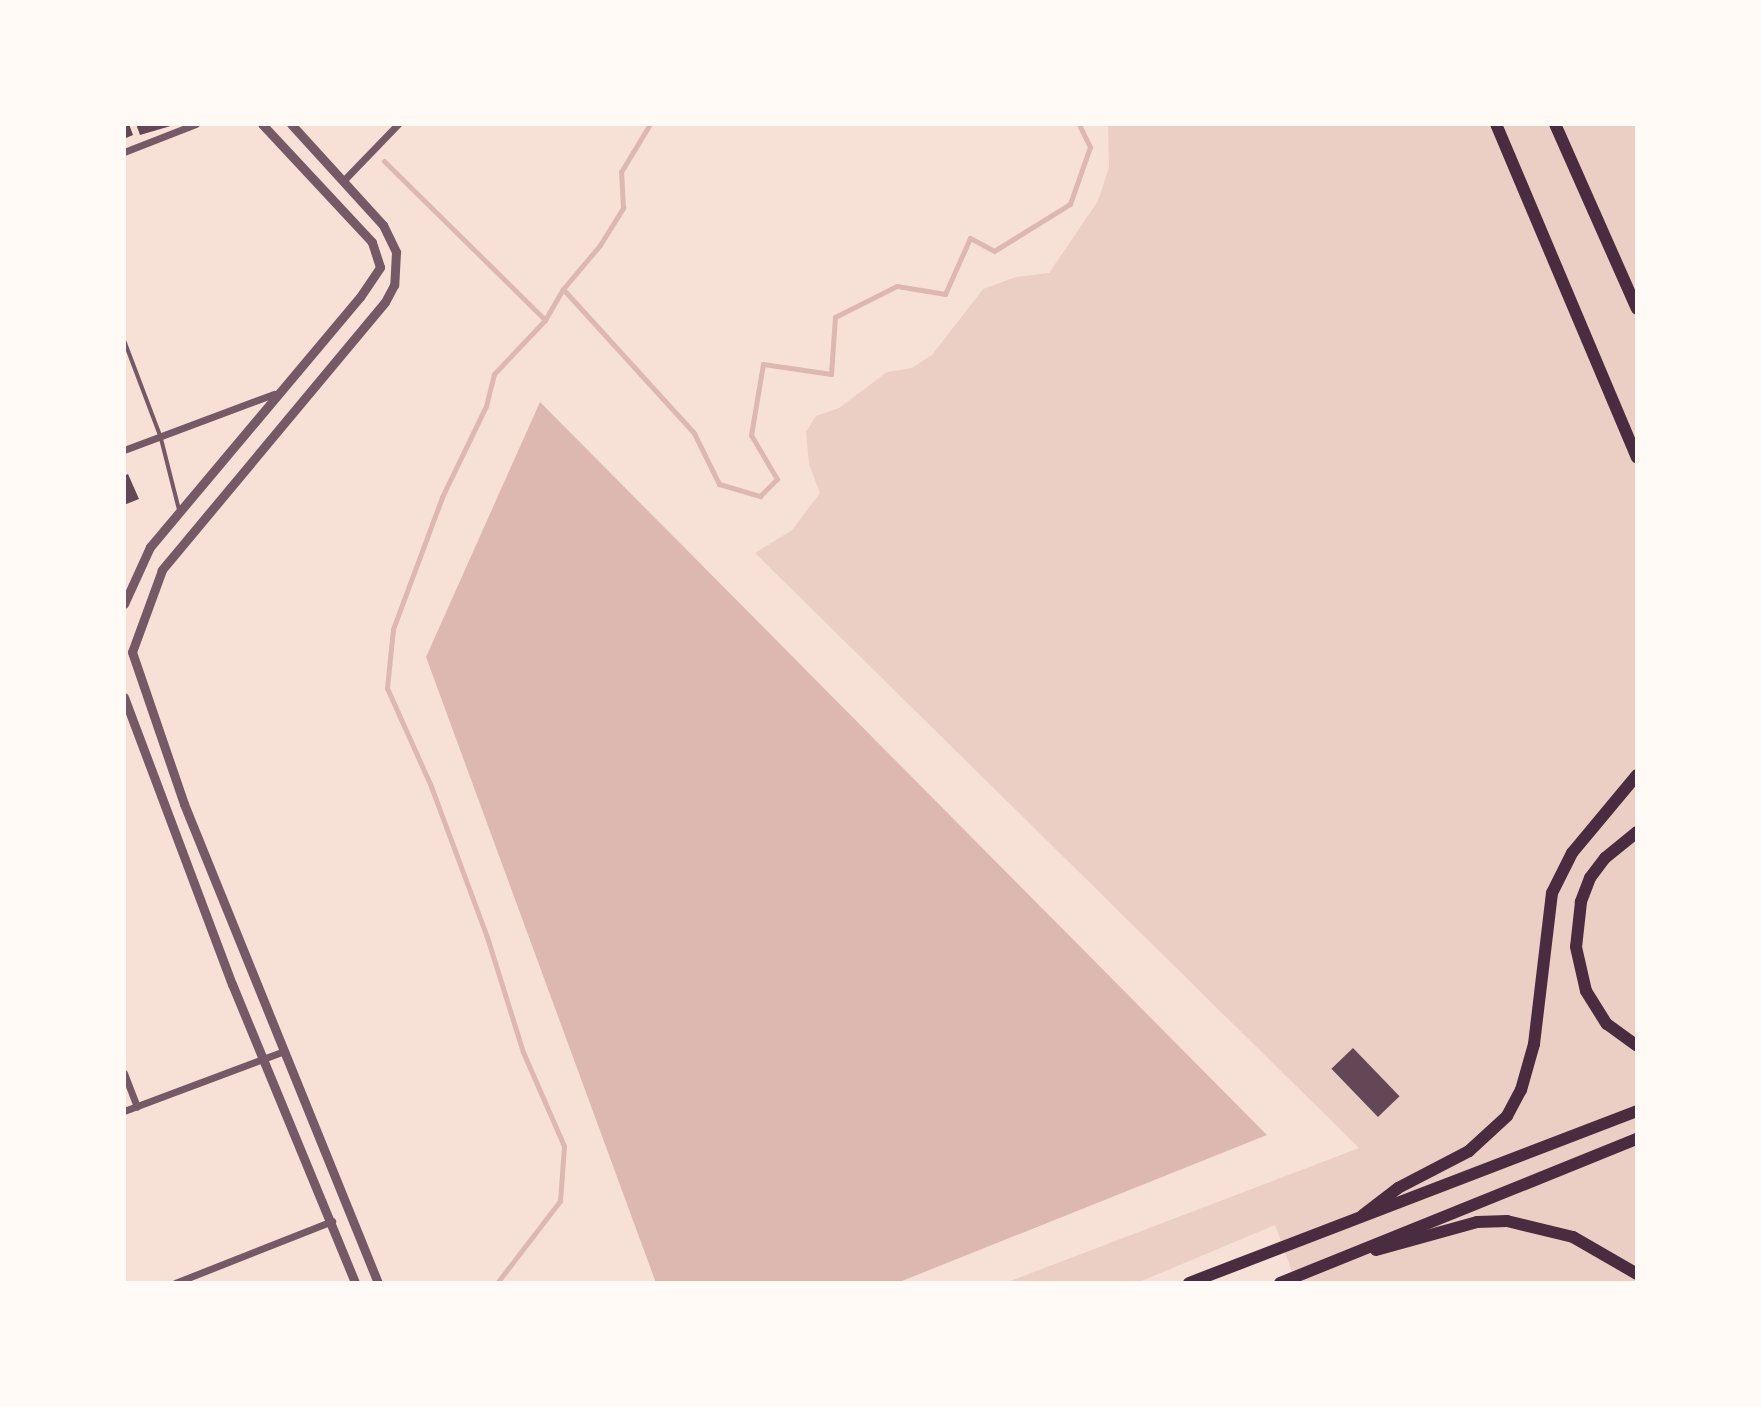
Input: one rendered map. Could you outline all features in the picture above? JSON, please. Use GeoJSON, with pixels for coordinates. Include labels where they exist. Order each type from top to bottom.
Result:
{"type":"FeatureCollection","features":[{"type":"Feature","properties":{"kind":"highway"},"geometry":{"type":"LineString","coordinates":[[1496,124],[1637,457]]}},
{"type":"Feature","properties":{"kind":"highway"},"geometry":{"type":"LineString","coordinates":[[1555,124],[1637,309]]}},
{"type":"Feature","properties":{"kind":"highway"},"geometry":{"type":"LineString","coordinates":[[1363,1215],[1398,1188],[1469,1151],[1507,1116],[1521,1090],[1534,1044],[1552,893],[1572,853],[1637,775]]}},
{"type":"Feature","properties":{"kind":"highway"},"geometry":{"type":"LineString","coordinates":[[1637,832],[1605,858],[1590,878],[1581,902],[1576,947],[1586,991],[1607,1024],[1637,1046]]}},
{"type":"Feature","properties":{"kind":"highway"},"geometry":{"type":"LineString","coordinates":[[1189,1283],[1637,1111]]}},
{"type":"Feature","properties":{"kind":"highway"},"geometry":{"type":"LineString","coordinates":[[1280,1283],[1637,1139]]}},
{"type":"Feature","properties":{"kind":"highway"},"geometry":{"type":"LineString","coordinates":[[1345,1258],[1477,1222],[1507,1221],[1573,1237],[1637,1274]]}},
{"type":"Feature","properties":{"kind":"street"},"geometry":{"type":"LineString","coordinates":[[124,152],[196,124]]}},
{"type":"Feature","properties":{"kind":"street"},"geometry":{"type":"LineString","coordinates":[[124,604],[150,547],[274,394],[375,278],[379,254],[331,194],[262,124]]}},
{"type":"Feature","properties":{"kind":"street"},"geometry":{"type":"LineString","coordinates":[[291,124],[383,225],[396,252],[394,285],[385,302],[162,569],[128,654],[282,1052],[378,1283]]}},
{"type":"Feature","properties":{"kind":"street"},"geometry":{"type":"LineString","coordinates":[[344,180],[398,124]]}},
{"type":"Feature","properties":{"kind":"street"},"geometry":{"type":"LineString","coordinates":[[379,254],[396,252]]}},
{"type":"Feature","properties":{"kind":"street"},"geometry":{"type":"LineString","coordinates":[[124,450],[274,394]]}},
{"type":"Feature","properties":{"kind":"street"},"geometry":{"type":"LineString","coordinates":[[124,697],[262,1059],[332,1221],[355,1283]]}},
{"type":"Feature","properties":{"kind":"street"},"geometry":{"type":"LineString","coordinates":[[124,1111],[282,1052]]}},
{"type":"Feature","properties":{"kind":"street"},"geometry":{"type":"LineString","coordinates":[[124,1073],[137,1107]]}},
{"type":"Feature","properties":{"kind":"street"},"geometry":{"type":"LineString","coordinates":[[175,1283],[332,1221]]}},
{"type":"Feature","properties":{"kind":"lane"},"geometry":{"type":"LineString","coordinates":[[124,339],[161,437],[179,510]]}},
{"type":"Feature","properties":{"kind":"shaded area"},"geometry":{"type":"Polygon","coordinates":[[[1108,124],[1637,124],[1637,1283],[1296,1283],[1275,1225],[1137,1283],[1005,1283],[1359,1148],[755,553],[792,530],[820,493],[809,464],[806,432],[816,416],[839,408],[887,372],[912,368],[932,355],[983,289],[1016,277],[1049,273],[1098,201],[1109,167],[1108,124]]]}},
{"type":"Feature","properties":{"kind":"shaded area"},"geometry":{"type":"Polygon","coordinates":[[[540,402],[1267,1135],[897,1283],[656,1283],[426,657],[540,402]]]}},
{"type":"Feature","properties":{"kind":"building"},"geometry":{"type":"Polygon","coordinates":[[[124,124],[129,124],[133,135],[126,138],[124,124]]]}},
{"type":"Feature","properties":{"kind":"building"},"geometry":{"type":"Polygon","coordinates":[[[136,124],[174,124],[174,125],[140,135],[136,124]]]}},
{"type":"Feature","properties":{"kind":"building"},"geometry":{"type":"Polygon","coordinates":[[[128,474],[139,499],[124,505],[124,476],[128,474]]]}},
{"type":"Feature","properties":{"kind":"building"},"geometry":{"type":"Polygon","coordinates":[[[1353,1048],[1400,1096],[1378,1117],[1331,1069],[1353,1048]]]}},
{"type":"Feature","properties":{"kind":"waterway"},"geometry":{"type":"LineString","coordinates":[[497,1283],[560,1201],[564,1146],[523,1052],[487,937],[430,784],[387,688],[393,629],[442,497],[486,406],[494,374],[545,320],[563,289],[600,245],[623,208],[621,172],[650,124]]}},
{"type":"Feature","properties":{"kind":"waterway"},"geometry":{"type":"LineString","coordinates":[[563,289],[694,433],[719,484],[760,496],[777,479],[751,435],[763,364],[831,374],[835,317],[897,286],[945,294],[970,238],[994,251],[1070,204],[1090,147],[1079,124]]}},
{"type":"Feature","properties":{"kind":"waterway"},"geometry":{"type":"LineString","coordinates":[[384,161],[545,320]]}}]}
